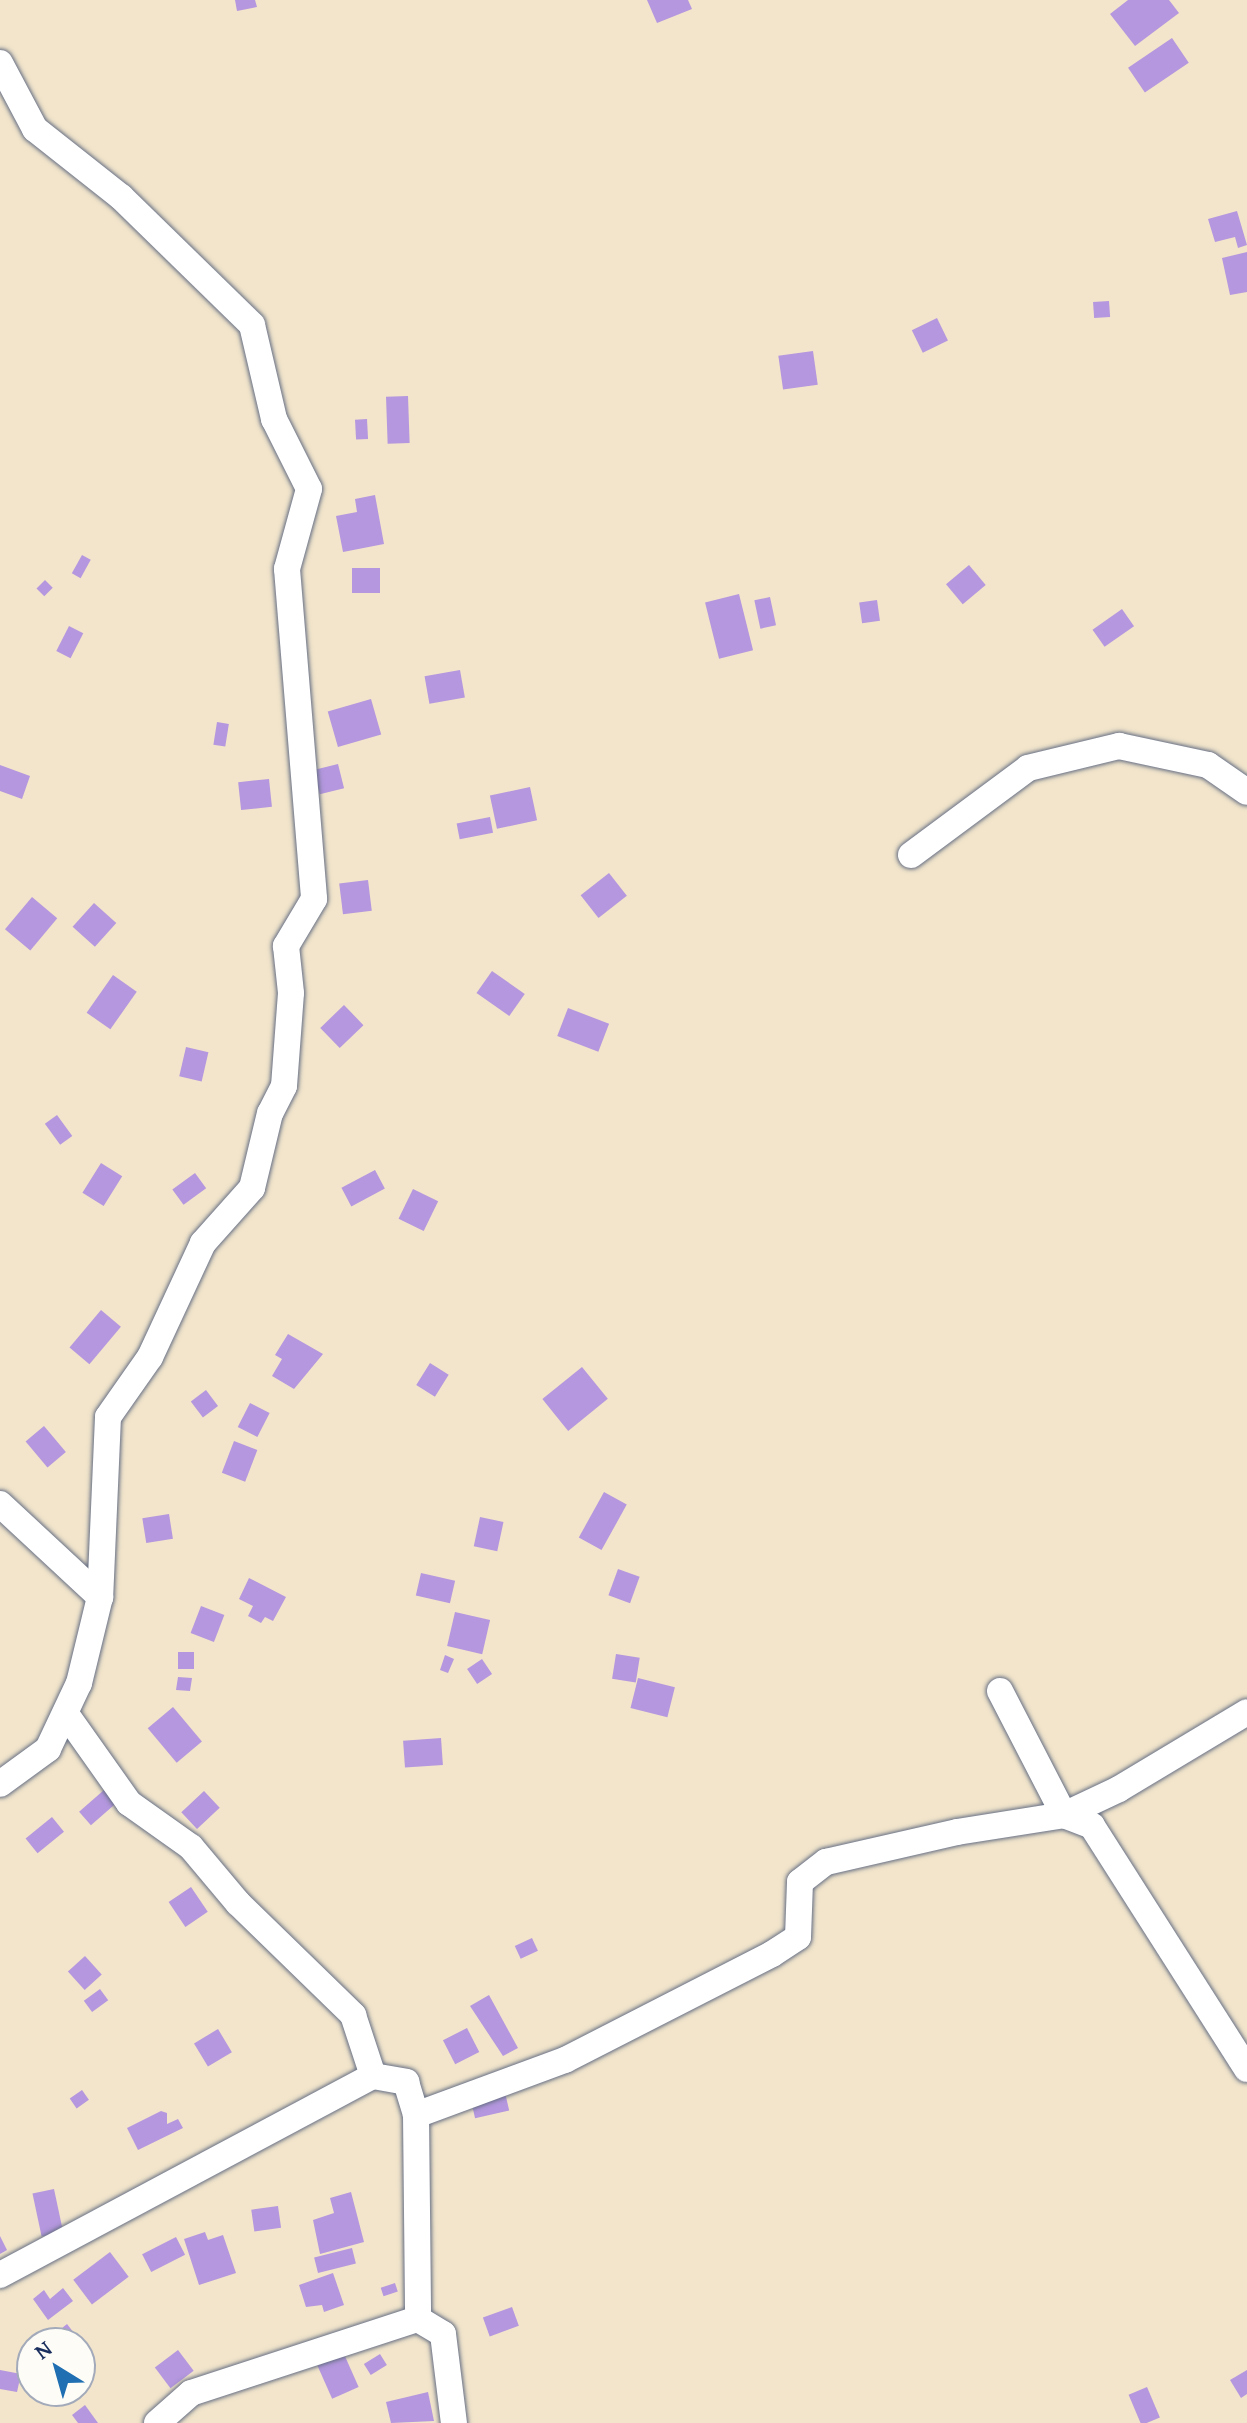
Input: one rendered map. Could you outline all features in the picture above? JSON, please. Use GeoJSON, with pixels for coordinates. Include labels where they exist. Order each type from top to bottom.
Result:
{"type":"FeatureCollection","features":[{"type":"Feature","properties":{"kind":"street"},"geometry":{"type":"LineString","coordinates":[[0,63],[35,129],[121,197],[252,325],[274,419],[309,489],[287,569],[314,899],[286,946],[291,993],[284,1086],[270,1113],[252,1188],[203,1243],[150,1357],[108,1417],[100,1597],[79,1683],[48,1749],[0,1784]]}},
{"type":"Feature","properties":{"kind":"street"},"geometry":{"type":"LineString","coordinates":[[911,855],[1028,768],[1119,746],[1208,765],[1247,792]]}},
{"type":"Feature","properties":{"kind":"street"},"geometry":{"type":"LineString","coordinates":[[0,1504],[100,1597]]}},
{"type":"Feature","properties":{"kind":"street"},"geometry":{"type":"LineString","coordinates":[[1000,1691],[1064,1815],[1092,1826],[1247,2069]]}},
{"type":"Feature","properties":{"kind":"street"},"geometry":{"type":"LineString","coordinates":[[416,2115],[565,2060],[772,1954],[798,1937],[800,1882],[826,1862],[1064,1815],[1119,1789],[1247,1712]]}},
{"type":"Feature","properties":{"kind":"street"},"geometry":{"type":"LineString","coordinates":[[66,1714],[129,1803],[191,1847],[238,1903],[353,2015],[373,2076]]}},
{"type":"Feature","properties":{"kind":"street"},"geometry":{"type":"LineString","coordinates":[[0,2275],[373,2076],[406,2082],[416,2115],[418,2319]]}},
{"type":"Feature","properties":{"kind":"street"},"geometry":{"type":"LineString","coordinates":[[157,2423],[191,2393],[418,2319],[443,2334],[454,2423]]}},
{"type":"Feature","properties":{"kind":"building"},"geometry":{"type":"Polygon","coordinates":[[[235,0],[255,0],[257,7],[237,11],[235,0]]]}},
{"type":"Feature","properties":{"kind":"building"},"geometry":{"type":"Polygon","coordinates":[[[647,0],[688,0],[692,9],[657,23],[647,0]]]}},
{"type":"Feature","properties":{"kind":"building"},"geometry":{"type":"Polygon","coordinates":[[[1128,0],[1169,0],[1179,13],[1135,46],[1110,14],[1128,0]]]}},
{"type":"Feature","properties":{"kind":"building"},"geometry":{"type":"Polygon","coordinates":[[[1172,38],[1189,63],[1145,93],[1128,68],[1172,38]]]}},
{"type":"Feature","properties":{"kind":"building"},"geometry":{"type":"Polygon","coordinates":[[[1237,211],[1247,245],[1238,248],[1235,237],[1215,242],[1208,219],[1237,211]]]}},
{"type":"Feature","properties":{"kind":"building"},"geometry":{"type":"Polygon","coordinates":[[[1247,252],[1247,292],[1230,295],[1222,258],[1247,252]]]}},
{"type":"Feature","properties":{"kind":"building"},"geometry":{"type":"Polygon","coordinates":[[[1109,301],[1110,317],[1094,318],[1093,302],[1109,301]]]}},
{"type":"Feature","properties":{"kind":"building"},"geometry":{"type":"Polygon","coordinates":[[[937,318],[948,340],[923,353],[912,330],[937,318]]]}},
{"type":"Feature","properties":{"kind":"building"},"geometry":{"type":"Polygon","coordinates":[[[813,351],[818,385],[783,390],[778,356],[813,351]]]}},
{"type":"Feature","properties":{"kind":"building"},"geometry":{"type":"Polygon","coordinates":[[[408,396],[410,443],[388,444],[386,397],[408,396]]]}},
{"type":"Feature","properties":{"kind":"building"},"geometry":{"type":"Polygon","coordinates":[[[367,419],[368,439],[356,440],[355,420],[367,419]]]}},
{"type":"Feature","properties":{"kind":"building"},"geometry":{"type":"Polygon","coordinates":[[[375,495],[384,544],[343,552],[336,516],[357,512],[355,499],[375,495]]]}},
{"type":"Feature","properties":{"kind":"building"},"geometry":{"type":"Polygon","coordinates":[[[82,555],[91,560],[81,578],[72,573],[82,555]]]}},
{"type":"Feature","properties":{"kind":"building"},"geometry":{"type":"Polygon","coordinates":[[[969,565],[986,585],[963,604],[946,584],[969,565]]]}},
{"type":"Feature","properties":{"kind":"building"},"geometry":{"type":"Polygon","coordinates":[[[352,568],[380,568],[380,593],[352,593],[352,568]]]}},
{"type":"Feature","properties":{"kind":"building"},"geometry":{"type":"Polygon","coordinates":[[[45,580],[53,588],[44,596],[37,588],[45,580]]]}},
{"type":"Feature","properties":{"kind":"building"},"geometry":{"type":"Polygon","coordinates":[[[739,594],[753,650],[719,659],[705,602],[739,594]]]}},
{"type":"Feature","properties":{"kind":"building"},"geometry":{"type":"Polygon","coordinates":[[[770,597],[776,625],[760,629],[754,600],[770,597]]]}},
{"type":"Feature","properties":{"kind":"building"},"geometry":{"type":"Polygon","coordinates":[[[877,600],[880,621],[862,623],[859,603],[877,600]]]}},
{"type":"Feature","properties":{"kind":"building"},"geometry":{"type":"Polygon","coordinates":[[[1122,609],[1134,626],[1105,647],[1093,630],[1122,609]]]}},
{"type":"Feature","properties":{"kind":"building"},"geometry":{"type":"Polygon","coordinates":[[[69,626],[83,633],[71,658],[56,651],[69,626]]]}},
{"type":"Feature","properties":{"kind":"building"},"geometry":{"type":"Polygon","coordinates":[[[460,670],[465,698],[429,704],[425,676],[460,670]]]}},
{"type":"Feature","properties":{"kind":"building"},"geometry":{"type":"Polygon","coordinates":[[[371,699],[381,735],[338,747],[328,711],[371,699]]]}},
{"type":"Feature","properties":{"kind":"building"},"geometry":{"type":"Polygon","coordinates":[[[217,722],[229,724],[225,747],[213,745],[217,722]]]}},
{"type":"Feature","properties":{"kind":"building"},"geometry":{"type":"Polygon","coordinates":[[[338,764],[344,788],[320,794],[314,770],[338,764]]]}},
{"type":"Feature","properties":{"kind":"building"},"geometry":{"type":"Polygon","coordinates":[[[0,765],[30,776],[22,799],[0,791],[0,765]]]}},
{"type":"Feature","properties":{"kind":"building"},"geometry":{"type":"Polygon","coordinates":[[[269,779],[272,807],[241,810],[238,782],[269,779]]]}},
{"type":"Feature","properties":{"kind":"building"},"geometry":{"type":"Polygon","coordinates":[[[530,787],[537,820],[497,829],[490,796],[530,787]]]}},
{"type":"Feature","properties":{"kind":"building"},"geometry":{"type":"Polygon","coordinates":[[[490,817],[493,833],[460,839],[457,823],[490,817]]]}},
{"type":"Feature","properties":{"kind":"building"},"geometry":{"type":"Polygon","coordinates":[[[609,873],[627,896],[598,918],[581,895],[609,873]]]}},
{"type":"Feature","properties":{"kind":"building"},"geometry":{"type":"Polygon","coordinates":[[[368,880],[372,911],[343,914],[339,884],[368,880]]]}},
{"type":"Feature","properties":{"kind":"building"},"geometry":{"type":"Polygon","coordinates":[[[32,897],[57,918],[30,950],[5,929],[32,897]]]}},
{"type":"Feature","properties":{"kind":"building"},"geometry":{"type":"Polygon","coordinates":[[[94,903],[116,923],[95,947],[73,927],[94,903]]]}},
{"type":"Feature","properties":{"kind":"building"},"geometry":{"type":"Polygon","coordinates":[[[492,971],[525,994],[509,1016],[477,993],[492,971]]]}},
{"type":"Feature","properties":{"kind":"building"},"geometry":{"type":"Polygon","coordinates":[[[113,975],[137,992],[110,1029],[87,1013],[113,975]]]}},
{"type":"Feature","properties":{"kind":"building"},"geometry":{"type":"Polygon","coordinates":[[[344,1005],[363,1025],[340,1048],[320,1028],[344,1005]]]}},
{"type":"Feature","properties":{"kind":"building"},"geometry":{"type":"Polygon","coordinates":[[[568,1008],[609,1024],[598,1052],[557,1036],[568,1008]]]}},
{"type":"Feature","properties":{"kind":"building"},"geometry":{"type":"Polygon","coordinates":[[[186,1047],[208,1052],[202,1081],[179,1076],[186,1047]]]}},
{"type":"Feature","properties":{"kind":"building"},"geometry":{"type":"Polygon","coordinates":[[[57,1115],[72,1136],[60,1145],[45,1124],[57,1115]]]}},
{"type":"Feature","properties":{"kind":"building"},"geometry":{"type":"Polygon","coordinates":[[[101,1163],[122,1176],[104,1206],[82,1193],[101,1163]]]}},
{"type":"Feature","properties":{"kind":"building"},"geometry":{"type":"Polygon","coordinates":[[[375,1170],[385,1189],[351,1206],[341,1188],[375,1170]]]}},
{"type":"Feature","properties":{"kind":"building"},"geometry":{"type":"Polygon","coordinates":[[[195,1173],[206,1188],[184,1205],[172,1189],[195,1173]]]}},
{"type":"Feature","properties":{"kind":"building"},"geometry":{"type":"Polygon","coordinates":[[[413,1189],[438,1201],[424,1231],[399,1219],[413,1189]]]}},
{"type":"Feature","properties":{"kind":"building"},"geometry":{"type":"Polygon","coordinates":[[[101,1310],[121,1327],[89,1364],[70,1348],[101,1310]]]}},
{"type":"Feature","properties":{"kind":"building"},"geometry":{"type":"Polygon","coordinates":[[[288,1334],[323,1354],[294,1389],[272,1376],[282,1359],[275,1355],[288,1334]]]}},
{"type":"Feature","properties":{"kind":"building"},"geometry":{"type":"Polygon","coordinates":[[[430,1363],[449,1375],[435,1397],[416,1385],[430,1363]]]}},
{"type":"Feature","properties":{"kind":"building"},"geometry":{"type":"Polygon","coordinates":[[[582,1367],[608,1399],[568,1431],[542,1399],[582,1367]]]}},
{"type":"Feature","properties":{"kind":"building"},"geometry":{"type":"Polygon","coordinates":[[[206,1390],[218,1406],[203,1417],[191,1401],[206,1390]]]}},
{"type":"Feature","properties":{"kind":"building"},"geometry":{"type":"Polygon","coordinates":[[[250,1403],[270,1413],[257,1437],[238,1427],[250,1403]]]}},
{"type":"Feature","properties":{"kind":"building"},"geometry":{"type":"Polygon","coordinates":[[[44,1426],[66,1452],[47,1467],[26,1441],[44,1426]]]}},
{"type":"Feature","properties":{"kind":"building"},"geometry":{"type":"Polygon","coordinates":[[[234,1441],[257,1450],[245,1482],[222,1473],[234,1441]]]}},
{"type":"Feature","properties":{"kind":"building"},"geometry":{"type":"Polygon","coordinates":[[[604,1492],[627,1505],[602,1550],[579,1537],[604,1492]]]}},
{"type":"Feature","properties":{"kind":"building"},"geometry":{"type":"Polygon","coordinates":[[[169,1514],[173,1539],[146,1543],[142,1518],[169,1514]]]}},
{"type":"Feature","properties":{"kind":"building"},"geometry":{"type":"Polygon","coordinates":[[[480,1517],[503,1522],[497,1551],[474,1546],[480,1517]]]}},
{"type":"Feature","properties":{"kind":"building"},"geometry":{"type":"Polygon","coordinates":[[[618,1569],[640,1577],[630,1603],[608,1595],[618,1569]]]}},
{"type":"Feature","properties":{"kind":"building"},"geometry":{"type":"Polygon","coordinates":[[[421,1573],[455,1581],[450,1603],[416,1595],[421,1573]]]}},
{"type":"Feature","properties":{"kind":"building"},"geometry":{"type":"Polygon","coordinates":[[[249,1578],[286,1597],[273,1621],[265,1617],[261,1623],[248,1616],[253,1606],[239,1599],[249,1578]]]}},
{"type":"Feature","properties":{"kind":"building"},"geometry":{"type":"Polygon","coordinates":[[[201,1606],[224,1615],[214,1642],[191,1633],[201,1606]]]}},
{"type":"Feature","properties":{"kind":"building"},"geometry":{"type":"Polygon","coordinates":[[[455,1612],[490,1620],[482,1654],[447,1646],[455,1612]]]}},
{"type":"Feature","properties":{"kind":"building"},"geometry":{"type":"Polygon","coordinates":[[[178,1652],[194,1652],[194,1669],[178,1669],[178,1652]]]}},
{"type":"Feature","properties":{"kind":"building"},"geometry":{"type":"Polygon","coordinates":[[[616,1654],[640,1658],[636,1682],[612,1679],[616,1654]]]}},
{"type":"Feature","properties":{"kind":"building"},"geometry":{"type":"Polygon","coordinates":[[[445,1655],[454,1659],[448,1673],[440,1670],[445,1655]]]}},
{"type":"Feature","properties":{"kind":"building"},"geometry":{"type":"Polygon","coordinates":[[[482,1659],[492,1674],[477,1684],[467,1669],[482,1659]]]}},
{"type":"Feature","properties":{"kind":"building"},"geometry":{"type":"Polygon","coordinates":[[[178,1677],[192,1678],[190,1691],[176,1690],[178,1677]]]}},
{"type":"Feature","properties":{"kind":"building"},"geometry":{"type":"Polygon","coordinates":[[[638,1678],[675,1687],[667,1717],[631,1708],[638,1678]]]}},
{"type":"Feature","properties":{"kind":"building"},"geometry":{"type":"Polygon","coordinates":[[[173,1707],[202,1741],[177,1763],[148,1728],[173,1707]]]}},
{"type":"Feature","properties":{"kind":"building"},"geometry":{"type":"Polygon","coordinates":[[[441,1738],[443,1765],[405,1768],[403,1741],[441,1738]]]}},
{"type":"Feature","properties":{"kind":"building"},"geometry":{"type":"Polygon","coordinates":[[[104,1790],[116,1804],[91,1825],[79,1812],[104,1790]]]}},
{"type":"Feature","properties":{"kind":"building"},"geometry":{"type":"Polygon","coordinates":[[[204,1791],[220,1808],[197,1829],[181,1812],[204,1791]]]}},
{"type":"Feature","properties":{"kind":"building"},"geometry":{"type":"Polygon","coordinates":[[[52,1817],[64,1832],[38,1853],[26,1838],[52,1817]]]}},
{"type":"Feature","properties":{"kind":"building"},"geometry":{"type":"Polygon","coordinates":[[[191,1887],[208,1912],[185,1927],[169,1902],[191,1887]]]}},
{"type":"Feature","properties":{"kind":"building"},"geometry":{"type":"Polygon","coordinates":[[[532,1938],[538,1951],[521,1959],[515,1946],[532,1938]]]}},
{"type":"Feature","properties":{"kind":"building"},"geometry":{"type":"Polygon","coordinates":[[[85,1956],[102,1975],[85,1990],[68,1971],[85,1956]]]}},
{"type":"Feature","properties":{"kind":"building"},"geometry":{"type":"Polygon","coordinates":[[[100,1989],[108,2000],[92,2012],[84,2001],[100,1989]]]}},
{"type":"Feature","properties":{"kind":"building"},"geometry":{"type":"Polygon","coordinates":[[[489,1995],[518,2048],[503,2056],[470,2006],[489,1995]]]}},
{"type":"Feature","properties":{"kind":"building"},"geometry":{"type":"Polygon","coordinates":[[[467,2028],[479,2052],[455,2064],[443,2040],[467,2028]]]}},
{"type":"Feature","properties":{"kind":"building"},"geometry":{"type":"Polygon","coordinates":[[[218,2029],[232,2052],[208,2067],[194,2043],[218,2029]]]}},
{"type":"Feature","properties":{"kind":"building"},"geometry":{"type":"Polygon","coordinates":[[[504,2088],[509,2110],[475,2118],[470,2096],[504,2088]]]}},
{"type":"Feature","properties":{"kind":"building"},"geometry":{"type":"Polygon","coordinates":[[[82,2090],[89,2100],[77,2108],[70,2099],[82,2090]]]}},
{"type":"Feature","properties":{"kind":"building"},"geometry":{"type":"Polygon","coordinates":[[[161,2111],[167,2113],[167,2124],[178,2119],[183,2128],[138,2150],[127,2128],[161,2111]]]}},
{"type":"Feature","properties":{"kind":"building"},"geometry":{"type":"Polygon","coordinates":[[[54,2189],[63,2232],[42,2237],[32,2194],[54,2189]]]}},
{"type":"Feature","properties":{"kind":"building"},"geometry":{"type":"Polygon","coordinates":[[[351,2192],[364,2242],[320,2254],[313,2220],[334,2213],[330,2198],[351,2192]]]}},
{"type":"Feature","properties":{"kind":"building"},"geometry":{"type":"Polygon","coordinates":[[[278,2206],[281,2228],[254,2232],[251,2210],[278,2206]]]}},
{"type":"Feature","properties":{"kind":"building"},"geometry":{"type":"Polygon","coordinates":[[[205,2232],[208,2240],[223,2235],[236,2273],[199,2285],[184,2239],[205,2232]]]}},
{"type":"Feature","properties":{"kind":"building"},"geometry":{"type":"Polygon","coordinates":[[[0,2236],[7,2250],[0,2254],[0,2236]]]}},
{"type":"Feature","properties":{"kind":"building"},"geometry":{"type":"Polygon","coordinates":[[[176,2237],[185,2255],[151,2272],[142,2254],[176,2237]]]}},
{"type":"Feature","properties":{"kind":"building"},"geometry":{"type":"Polygon","coordinates":[[[352,2248],[356,2264],[318,2273],[314,2257],[352,2248]]]}},
{"type":"Feature","properties":{"kind":"building"},"geometry":{"type":"Polygon","coordinates":[[[110,2252],[129,2277],[92,2304],[73,2280],[110,2252]]]}},
{"type":"Feature","properties":{"kind":"building"},"geometry":{"type":"Polygon","coordinates":[[[333,2273],[344,2305],[324,2312],[322,2305],[306,2307],[299,2285],[333,2273]]]}},
{"type":"Feature","properties":{"kind":"building"},"geometry":{"type":"Polygon","coordinates":[[[395,2283],[398,2292],[384,2296],[381,2288],[395,2283]]]}},
{"type":"Feature","properties":{"kind":"building"},"geometry":{"type":"Polygon","coordinates":[[[63,2288],[73,2301],[48,2320],[33,2299],[44,2290],[50,2299],[63,2288]]]}},
{"type":"Feature","properties":{"kind":"building"},"geometry":{"type":"Polygon","coordinates":[[[512,2307],[519,2326],[490,2336],[483,2318],[512,2307]]]}},
{"type":"Feature","properties":{"kind":"building"},"geometry":{"type":"Polygon","coordinates":[[[178,2350],[194,2371],[170,2388],[155,2367],[178,2350]]]}},
{"type":"Feature","properties":{"kind":"building"},"geometry":{"type":"Polygon","coordinates":[[[344,2354],[359,2387],[332,2399],[318,2366],[344,2354]]]}},
{"type":"Feature","properties":{"kind":"building"},"geometry":{"type":"Polygon","coordinates":[[[380,2354],[387,2365],[371,2375],[364,2364],[380,2354]]]}},
{"type":"Feature","properties":{"kind":"building"},"geometry":{"type":"Polygon","coordinates":[[[0,2370],[16,2373],[16,2392],[0,2389],[0,2370]]]}},
{"type":"Feature","properties":{"kind":"building"},"geometry":{"type":"Polygon","coordinates":[[[1247,2370],[1247,2394],[1241,2398],[1230,2380],[1247,2370]]]}},
{"type":"Feature","properties":{"kind":"building"},"geometry":{"type":"Polygon","coordinates":[[[1147,2387],[1160,2417],[1141,2423],[1129,2395],[1147,2387]]]}},
{"type":"Feature","properties":{"kind":"building"},"geometry":{"type":"Polygon","coordinates":[[[428,2392],[434,2421],[391,2423],[386,2402],[428,2392]]]}},
{"type":"Feature","properties":{"kind":"building"},"geometry":{"type":"Polygon","coordinates":[[[86,2407],[98,2423],[78,2423],[72,2415],[86,2407]]]}}]}
